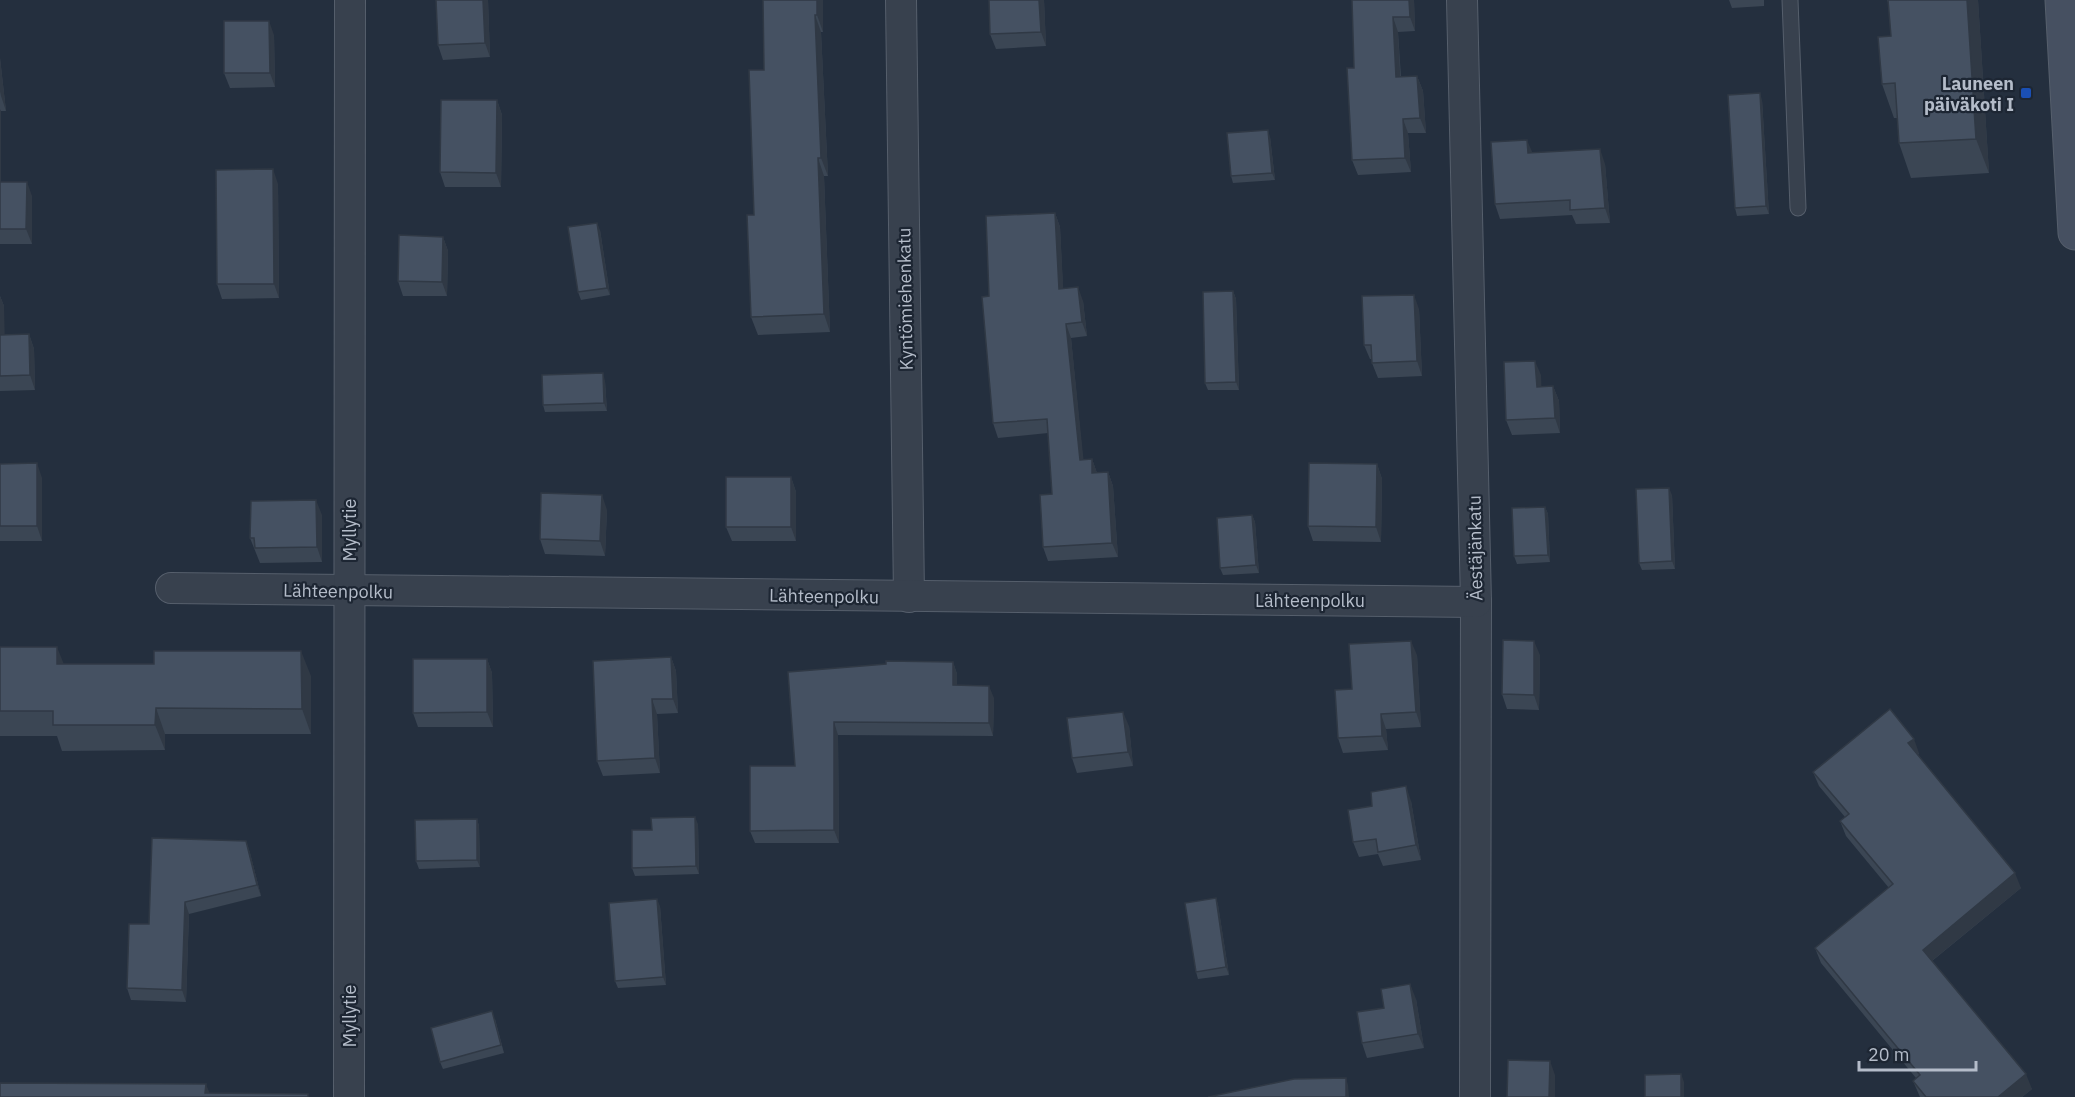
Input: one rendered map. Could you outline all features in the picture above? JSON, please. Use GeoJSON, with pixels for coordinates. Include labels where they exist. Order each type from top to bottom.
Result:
{"type":"FeatureCollection","features":[{"type":"Feature","properties":{"kind":"main road"},"geometry":{"type":"LineString","coordinates":[[2062,0],[2075,233]]}},
{"type":"Feature","properties":{"kind":"street","name":"Myllytie"},"geometry":{"type":"LineString","coordinates":[[349,1097],[350,0]]}},
{"type":"Feature","properties":{"kind":"street","name":"Kyntömiehenkatu"},"geometry":{"type":"LineString","coordinates":[[901,0],[909,597]]}},
{"type":"Feature","properties":{"kind":"street","name":"Äestäjänkatu"},"geometry":{"type":"LineString","coordinates":[[1462,0],[1476,602],[1475,1097]]}},
{"type":"Feature","properties":{"kind":"street","name":"Lähteenpolku"},"geometry":{"type":"LineString","coordinates":[[171,588],[1476,602]]}},
{"type":"Feature","properties":{"kind":"lane"},"geometry":{"type":"LineString","coordinates":[[1790,0],[1798,208]]}},
{"type":"Feature","properties":{"kind":"building"},"geometry":{"type":"Polygon","coordinates":[[[436,0],[483,0],[485,43],[438,45],[436,0]]]}},
{"type":"Feature","properties":{"kind":"building"},"geometry":{"type":"Polygon","coordinates":[[[763,0],[817,0],[817,15],[815,15],[821,158],[818,158],[824,314],[751,317],[747,215],[754,215],[749,70],[764,70],[763,0]]]}},
{"type":"Feature","properties":{"kind":"building"},"geometry":{"type":"Polygon","coordinates":[[[989,0],[1039,0],[1041,32],[990,34],[989,0]]]}},
{"type":"Feature","properties":{"kind":"building"},"geometry":{"type":"Polygon","coordinates":[[[1352,0],[1409,0],[1410,17],[1393,17],[1396,77],[1417,76],[1420,118],[1403,119],[1405,158],[1352,160],[1347,68],[1354,68],[1352,0]]]}},
{"type":"Feature","properties":{"kind":"building"},"geometry":{"type":"Polygon","coordinates":[[[1888,0],[1967,0],[1976,139],[1899,143],[1895,83],[1882,84],[1878,37],[1891,36],[1888,0]]]}},
{"type":"Feature","properties":{"kind":"building"},"geometry":{"type":"Polygon","coordinates":[[[224,21],[269,21],[270,73],[224,73],[224,21]]]}},
{"type":"Feature","properties":{"kind":"building"},"geometry":{"type":"Polygon","coordinates":[[[1760,93],[1766,206],[1735,208],[1728,95],[1760,93]]]}},
{"type":"Feature","properties":{"kind":"building"},"geometry":{"type":"Polygon","coordinates":[[[441,100],[497,100],[496,173],[440,172],[441,100]]]}},
{"type":"Feature","properties":{"kind":"building"},"geometry":{"type":"Polygon","coordinates":[[[1268,130],[1272,173],[1231,176],[1227,133],[1268,130]]]}},
{"type":"Feature","properties":{"kind":"building"},"geometry":{"type":"Polygon","coordinates":[[[1527,140],[1528,153],[1600,149],[1605,208],[1570,210],[1570,200],[1495,204],[1491,142],[1527,140]]]}},
{"type":"Feature","properties":{"kind":"building"},"geometry":{"type":"Polygon","coordinates":[[[273,169],[274,284],[217,284],[216,170],[273,169]]]}},
{"type":"Feature","properties":{"kind":"building"},"geometry":{"type":"Polygon","coordinates":[[[0,182],[27,182],[26,229],[0,229],[0,182]]]}},
{"type":"Feature","properties":{"kind":"building"},"geometry":{"type":"Polygon","coordinates":[[[1055,213],[1059,289],[1078,287],[1082,322],[1066,324],[1080,460],[1092,459],[1092,473],[1108,472],[1112,543],[1043,547],[1040,495],[1052,494],[1047,419],[993,423],[982,297],[989,296],[986,216],[1055,213]]]}},
{"type":"Feature","properties":{"kind":"building"},"geometry":{"type":"Polygon","coordinates":[[[597,223],[607,288],[578,292],[568,227],[597,223]]]}},
{"type":"Feature","properties":{"kind":"building"},"geometry":{"type":"Polygon","coordinates":[[[399,235],[443,237],[442,282],[398,281],[399,235]]]}},
{"type":"Feature","properties":{"kind":"building"},"geometry":{"type":"Polygon","coordinates":[[[1233,291],[1236,382],[1205,383],[1203,292],[1233,291]]]}},
{"type":"Feature","properties":{"kind":"building"},"geometry":{"type":"Polygon","coordinates":[[[1414,295],[1417,361],[1372,363],[1371,345],[1364,345],[1362,296],[1414,295]]]}},
{"type":"Feature","properties":{"kind":"building"},"geometry":{"type":"Polygon","coordinates":[[[29,334],[30,375],[0,376],[0,335],[29,334]]]}},
{"type":"Feature","properties":{"kind":"building"},"geometry":{"type":"Polygon","coordinates":[[[1535,361],[1537,387],[1553,386],[1555,418],[1506,420],[1504,362],[1535,361]]]}},
{"type":"Feature","properties":{"kind":"building"},"geometry":{"type":"Polygon","coordinates":[[[603,373],[604,403],[543,405],[542,375],[603,373]]]}},
{"type":"Feature","properties":{"kind":"building"},"geometry":{"type":"Polygon","coordinates":[[[37,463],[37,526],[0,526],[0,464],[37,463]]]}},
{"type":"Feature","properties":{"kind":"building"},"geometry":{"type":"Polygon","coordinates":[[[1309,463],[1377,464],[1376,527],[1308,526],[1309,463]]]}},
{"type":"Feature","properties":{"kind":"building"},"geometry":{"type":"Polygon","coordinates":[[[726,477],[791,477],[791,527],[726,527],[726,477]]]}},
{"type":"Feature","properties":{"kind":"building"},"geometry":{"type":"Polygon","coordinates":[[[1669,488],[1672,561],[1639,563],[1636,489],[1669,488]]]}},
{"type":"Feature","properties":{"kind":"building"},"geometry":{"type":"Polygon","coordinates":[[[541,493],[602,495],[600,541],[540,539],[541,493]]]}},
{"type":"Feature","properties":{"kind":"building"},"geometry":{"type":"Polygon","coordinates":[[[316,500],[317,547],[255,548],[254,538],[250,538],[251,501],[316,500]]]}},
{"type":"Feature","properties":{"kind":"building"},"geometry":{"type":"Polygon","coordinates":[[[1545,507],[1548,555],[1514,556],[1512,508],[1545,507]]]}},
{"type":"Feature","properties":{"kind":"building"},"geometry":{"type":"Polygon","coordinates":[[[1252,515],[1256,565],[1220,568],[1217,518],[1252,515]]]}},
{"type":"Feature","properties":{"kind":"building"},"geometry":{"type":"Polygon","coordinates":[[[1503,640],[1534,641],[1534,695],[1502,694],[1503,640]]]}},
{"type":"Feature","properties":{"kind":"building"},"geometry":{"type":"Polygon","coordinates":[[[1411,641],[1416,712],[1381,714],[1382,736],[1338,738],[1335,690],[1352,689],[1349,644],[1411,641]]]}},
{"type":"Feature","properties":{"kind":"building"},"geometry":{"type":"Polygon","coordinates":[[[0,647],[57,647],[57,664],[154,664],[154,651],[301,651],[302,709],[156,708],[155,725],[53,725],[53,711],[0,711],[0,647]]]}},
{"type":"Feature","properties":{"kind":"building"},"geometry":{"type":"Polygon","coordinates":[[[671,657],[673,699],[652,699],[655,758],[597,761],[593,661],[671,657]]]}},
{"type":"Feature","properties":{"kind":"building"},"geometry":{"type":"Polygon","coordinates":[[[413,659],[487,659],[487,712],[413,713],[413,659]]]}},
{"type":"Feature","properties":{"kind":"building"},"geometry":{"type":"Polygon","coordinates":[[[886,661],[953,662],[953,685],[989,686],[989,723],[834,722],[834,830],[750,831],[750,766],[795,766],[788,672],[886,664],[886,661]]]}},
{"type":"Feature","properties":{"kind":"building"},"geometry":{"type":"Polygon","coordinates":[[[1890,709],[1914,739],[1908,743],[2015,873],[1923,950],[2026,1074],[1998,1097],[1926,1097],[1913,1081],[1920,1075],[1815,948],[1893,884],[1840,821],[1849,814],[1813,772],[1890,709]]]}},
{"type":"Feature","properties":{"kind":"building"},"geometry":{"type":"Polygon","coordinates":[[[1123,712],[1128,752],[1072,758],[1067,718],[1123,712]]]}},
{"type":"Feature","properties":{"kind":"building"},"geometry":{"type":"Polygon","coordinates":[[[1406,786],[1416,845],[1378,852],[1376,839],[1353,842],[1348,810],[1372,806],[1371,792],[1406,786]]]}},
{"type":"Feature","properties":{"kind":"building"},"geometry":{"type":"Polygon","coordinates":[[[695,817],[696,866],[632,868],[632,830],[652,830],[651,818],[695,817]]]}},
{"type":"Feature","properties":{"kind":"building"},"geometry":{"type":"Polygon","coordinates":[[[477,819],[477,860],[416,861],[415,820],[477,819]]]}},
{"type":"Feature","properties":{"kind":"building"},"geometry":{"type":"Polygon","coordinates":[[[152,838],[246,841],[257,885],[185,902],[182,990],[127,988],[129,924],[149,924],[152,838]]]}},
{"type":"Feature","properties":{"kind":"building"},"geometry":{"type":"Polygon","coordinates":[[[1216,898],[1226,967],[1196,972],[1185,903],[1216,898]]]}},
{"type":"Feature","properties":{"kind":"building"},"geometry":{"type":"Polygon","coordinates":[[[657,899],[663,977],[615,981],[609,903],[657,899]]]}},
{"type":"Feature","properties":{"kind":"building"},"geometry":{"type":"Polygon","coordinates":[[[1410,984],[1418,1034],[1362,1043],[1357,1012],[1384,1008],[1381,989],[1410,984]]]}},
{"type":"Feature","properties":{"kind":"building"},"geometry":{"type":"Polygon","coordinates":[[[492,1011],[501,1045],[440,1062],[431,1028],[492,1011]]]}},
{"type":"Feature","properties":{"kind":"building"},"geometry":{"type":"Polygon","coordinates":[[[1508,1060],[1550,1061],[1549,1097],[1507,1097],[1508,1060]]]}},
{"type":"Feature","properties":{"kind":"building"},"geometry":{"type":"Polygon","coordinates":[[[1681,1074],[1681,1097],[1645,1097],[1645,1075],[1681,1074]]]}},
{"type":"Feature","properties":{"kind":"building"},"geometry":{"type":"Polygon","coordinates":[[[1346,1078],[1346,1097],[1208,1097],[1294,1079],[1346,1078]]]}},
{"type":"Feature","properties":{"kind":"building"},"geometry":{"type":"Polygon","coordinates":[[[0,1083],[206,1084],[205,1093],[308,1094],[308,1097],[0,1097],[0,1083]]]}},
{"type":"Feature","properties":{"kind":"place","name":"Launeen päiväkoti I"},"geometry":{"type":"Point","coordinates":[2026,93]}}]}
